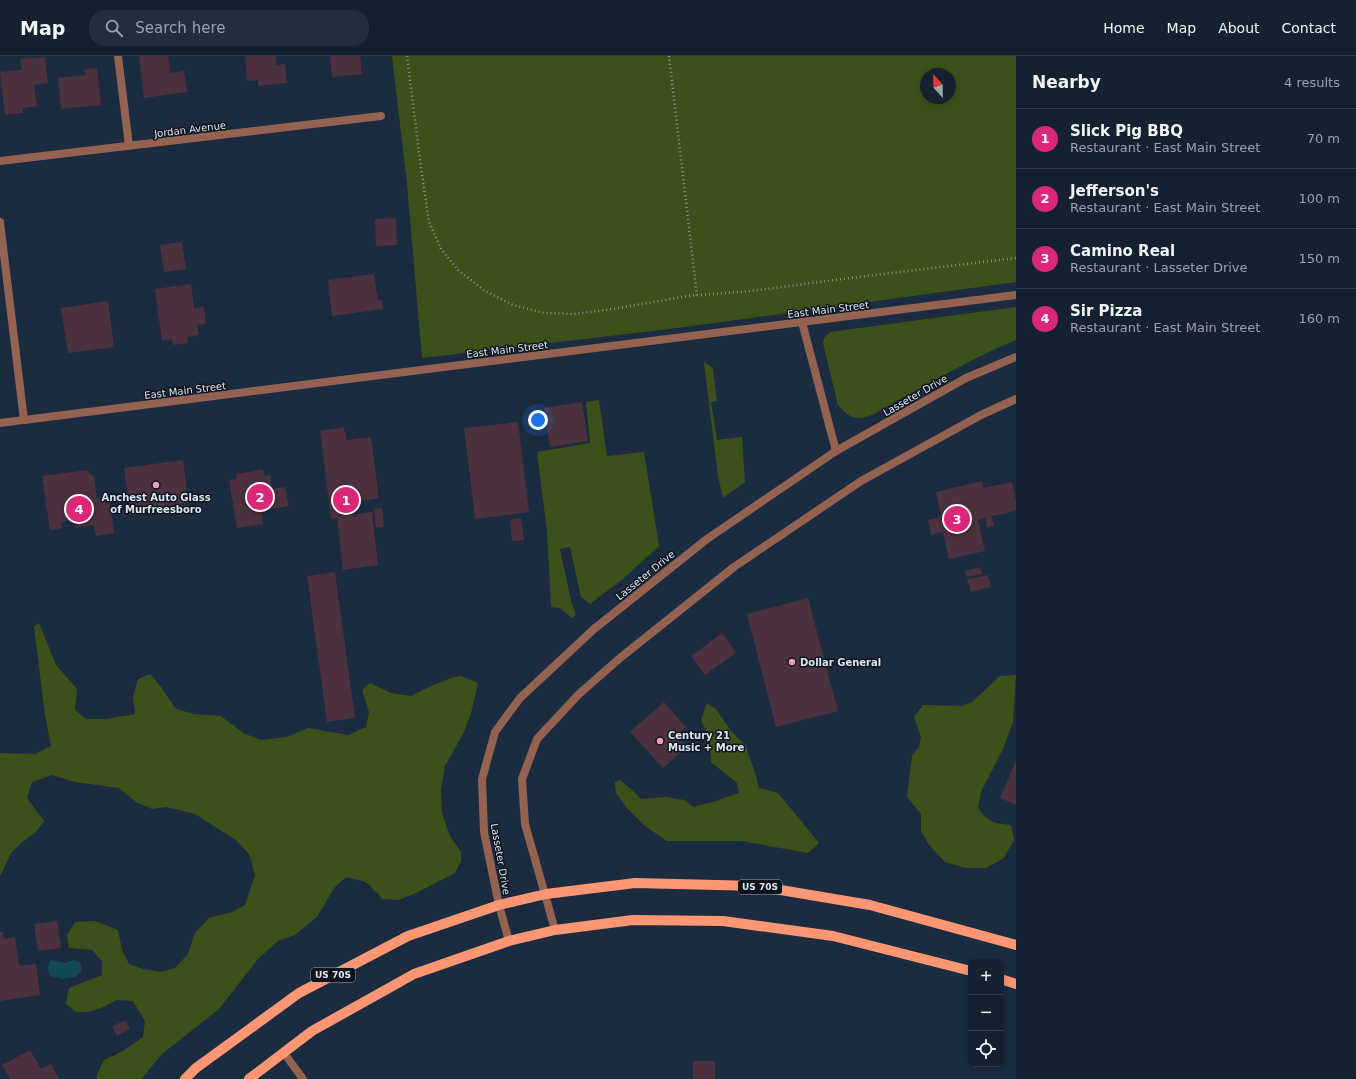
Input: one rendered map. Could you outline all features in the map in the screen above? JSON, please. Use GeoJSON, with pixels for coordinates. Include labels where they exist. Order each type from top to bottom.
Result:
{"type":"FeatureCollection","features":[{"type":"Feature","properties":{"kind":"main road","name":"US 70S"},"geometry":{"type":"LineString","coordinates":[[185,1079],[196,1068],[299,993],[408,936],[499,905],[546,894],[635,883],[757,886],[870,904],[1016,944]]}},
{"type":"Feature","properties":{"kind":"main road"},"geometry":{"type":"LineString","coordinates":[[249,1079],[312,1031],[414,974],[509,941],[555,930],[633,920],[723,921],[833,936],[968,970]]}},
{"type":"Feature","properties":{"kind":"main road"},"geometry":{"type":"LineString","coordinates":[[1004,980],[1016,984]]}},
{"type":"Feature","properties":{"kind":"street"},"geometry":{"type":"LineString","coordinates":[[118,56],[129,146]]}},
{"type":"Feature","properties":{"kind":"street","name":"Jordan Avenue"},"geometry":{"type":"LineString","coordinates":[[0,161],[381,116]]}},
{"type":"Feature","properties":{"kind":"street"},"geometry":{"type":"LineString","coordinates":[[0,222],[24,420]]}},
{"type":"Feature","properties":{"kind":"street","name":"East Main Street"},"geometry":{"type":"LineString","coordinates":[[0,424],[1016,295]]}},
{"type":"Feature","properties":{"kind":"street"},"geometry":{"type":"LineString","coordinates":[[802,322],[836,451]]}},
{"type":"Feature","properties":{"kind":"street","name":"Lasseter Drive"},"geometry":{"type":"LineString","coordinates":[[509,941],[499,905],[484,832],[482,779],[495,732],[520,698],[594,629],[696,547],[836,451],[966,378],[1016,357]]}},
{"type":"Feature","properties":{"kind":"street"},"geometry":{"type":"LineString","coordinates":[[555,930],[526,824],[522,779],[537,739],[569,705],[620,658],[734,567],[861,481],[981,415],[1016,399]]}},
{"type":"Feature","properties":{"kind":"street"},"geometry":{"type":"LineString","coordinates":[[284,1053],[303,1079]]}},
{"type":"Feature","properties":{"kind":"path"},"geometry":{"type":"LineString","coordinates":[[407,56],[429,222],[441,250],[458,270],[484,291],[513,305],[544,313],[574,314],[696,296],[751,291],[1016,258]]}},
{"type":"Feature","properties":{"kind":"path"},"geometry":{"type":"LineString","coordinates":[[670,56],[696,296]]}},
{"type":"Feature","properties":{"kind":"green space"},"geometry":{"type":"Polygon","coordinates":[[[392,56],[1016,56],[1016,282],[669,329],[422,358],[407,184],[392,56]]]}},
{"type":"Feature","properties":{"kind":"green space"},"geometry":{"type":"Polygon","coordinates":[[[1016,307],[1016,340],[973,360],[866,417],[857,418],[851,416],[838,405],[823,343],[824,338],[830,332],[1016,307]]]}},
{"type":"Feature","properties":{"kind":"green space"},"geometry":{"type":"Polygon","coordinates":[[[704,362],[713,368],[717,401],[711,402],[717,440],[742,437],[745,482],[723,498],[718,476],[704,362]]]}},
{"type":"Feature","properties":{"kind":"green space"},"geometry":{"type":"Polygon","coordinates":[[[599,400],[607,456],[644,452],[659,546],[624,578],[590,604],[581,597],[570,547],[560,549],[571,601],[576,615],[572,618],[560,608],[551,607],[547,531],[537,452],[590,443],[586,402],[599,400]]]}},
{"type":"Feature","properties":{"kind":"green space"},"geometry":{"type":"Polygon","coordinates":[[[39,623],[56,665],[77,689],[75,710],[86,719],[106,719],[135,714],[133,697],[138,679],[150,674],[176,709],[194,714],[221,716],[243,733],[261,740],[287,737],[308,728],[348,735],[366,727],[369,712],[362,690],[370,683],[391,693],[411,696],[451,678],[461,676],[478,683],[471,713],[464,732],[445,766],[441,789],[442,813],[450,836],[461,852],[461,861],[455,873],[416,893],[398,900],[383,899],[366,882],[346,877],[334,888],[317,917],[295,935],[278,941],[258,959],[219,1009],[162,1054],[141,1079],[97,1079],[97,1075],[104,1060],[123,1051],[143,1037],[145,1021],[133,1001],[117,1000],[101,1008],[87,1012],[76,1012],[66,1004],[69,988],[102,975],[102,961],[92,950],[69,948],[67,935],[75,922],[95,921],[118,930],[122,950],[129,964],[143,969],[160,972],[175,968],[188,954],[195,933],[209,918],[232,912],[245,905],[255,875],[249,854],[236,840],[195,814],[166,807],[152,809],[136,802],[119,788],[75,782],[52,775],[32,782],[27,798],[44,821],[36,832],[21,843],[11,853],[0,876],[0,753],[35,754],[51,746],[45,715],[34,626],[39,623]]]}},
{"type":"Feature","properties":{"kind":"green space"},"geometry":{"type":"Polygon","coordinates":[[[1016,675],[1013,722],[1003,749],[981,792],[978,807],[988,819],[1011,825],[1014,840],[1004,858],[986,868],[965,868],[945,862],[929,845],[921,831],[921,814],[907,797],[912,756],[919,747],[921,737],[914,717],[923,705],[962,706],[972,702],[1000,676],[1016,675]]]}},
{"type":"Feature","properties":{"kind":"green space"},"geometry":{"type":"Polygon","coordinates":[[[707,703],[716,709],[731,731],[746,746],[759,788],[778,793],[819,843],[808,853],[742,841],[667,841],[645,826],[627,808],[616,793],[615,782],[620,780],[641,799],[667,797],[684,800],[693,807],[739,793],[737,783],[711,762],[710,738],[701,720],[707,703]]]}},
{"type":"Feature","properties":{"kind":"shaded area"},"geometry":{"type":"Polygon","coordinates":[[[51,960],[65,963],[73,960],[80,962],[82,970],[76,977],[62,979],[50,976],[47,968],[51,960]]]}},
{"type":"Feature","properties":{"kind":"building"},"geometry":{"type":"Polygon","coordinates":[[[139,56],[168,56],[170,73],[184,71],[187,92],[144,98],[139,56]]]}},
{"type":"Feature","properties":{"kind":"building"},"geometry":{"type":"Polygon","coordinates":[[[245,56],[276,56],[276,65],[285,64],[287,83],[258,86],[258,80],[247,81],[245,56]]]}},
{"type":"Feature","properties":{"kind":"building"},"geometry":{"type":"Polygon","coordinates":[[[330,56],[360,56],[362,74],[332,77],[330,56]]]}},
{"type":"Feature","properties":{"kind":"building"},"geometry":{"type":"Polygon","coordinates":[[[45,57],[48,83],[34,85],[37,106],[23,108],[23,113],[5,115],[0,72],[22,70],[20,59],[45,57]]]}},
{"type":"Feature","properties":{"kind":"building"},"geometry":{"type":"Polygon","coordinates":[[[97,68],[101,105],[61,109],[58,78],[85,75],[84,69],[97,68]]]}},
{"type":"Feature","properties":{"kind":"building"},"geometry":{"type":"Polygon","coordinates":[[[396,218],[397,245],[376,246],[375,219],[396,218]]]}},
{"type":"Feature","properties":{"kind":"building"},"geometry":{"type":"Polygon","coordinates":[[[182,242],[186,269],[164,272],[160,245],[182,242]]]}},
{"type":"Feature","properties":{"kind":"building"},"geometry":{"type":"Polygon","coordinates":[[[374,274],[378,301],[382,300],[383,309],[332,316],[328,280],[374,274]]]}},
{"type":"Feature","properties":{"kind":"building"},"geometry":{"type":"Polygon","coordinates":[[[191,284],[194,308],[204,307],[206,324],[197,325],[199,335],[187,337],[188,343],[173,345],[172,339],[162,341],[155,289],[191,284]]]}},
{"type":"Feature","properties":{"kind":"building"},"geometry":{"type":"Polygon","coordinates":[[[108,301],[114,347],[68,353],[61,308],[108,301]]]}},
{"type":"Feature","properties":{"kind":"building"},"geometry":{"type":"Polygon","coordinates":[[[582,402],[588,441],[550,447],[544,408],[582,402]]]}},
{"type":"Feature","properties":{"kind":"building"},"geometry":{"type":"Polygon","coordinates":[[[518,422],[529,512],[475,519],[464,428],[518,422]]]}},
{"type":"Feature","properties":{"kind":"building"},"geometry":{"type":"Polygon","coordinates":[[[344,427],[346,440],[371,437],[379,498],[348,503],[350,515],[372,512],[378,565],[343,570],[337,518],[331,519],[320,431],[344,427]]]}},
{"type":"Feature","properties":{"kind":"building","name":"Anchest Auto Glass of Murfreesboro"},"geometry":{"type":"Polygon","coordinates":[[[183,460],[189,503],[130,511],[124,468],[183,460]]]}},
{"type":"Feature","properties":{"kind":"building"},"geometry":{"type":"Polygon","coordinates":[[[87,470],[94,477],[97,499],[109,497],[114,533],[96,536],[94,525],[75,528],[74,520],[61,522],[62,528],[50,530],[42,476],[87,470]]]}},
{"type":"Feature","properties":{"kind":"building"},"geometry":{"type":"Polygon","coordinates":[[[263,470],[264,476],[270,475],[273,489],[285,487],[289,506],[261,511],[263,524],[237,528],[229,480],[237,479],[236,474],[263,470]]]}},
{"type":"Feature","properties":{"kind":"building"},"geometry":{"type":"Polygon","coordinates":[[[982,481],[983,488],[1012,482],[1016,501],[1016,511],[992,516],[994,526],[987,527],[985,518],[978,520],[985,551],[949,559],[943,532],[931,535],[928,520],[941,517],[936,492],[982,481]]]}},
{"type":"Feature","properties":{"kind":"building"},"geometry":{"type":"Polygon","coordinates":[[[382,508],[384,527],[376,528],[374,509],[382,508]]]}},
{"type":"Feature","properties":{"kind":"building"},"geometry":{"type":"Polygon","coordinates":[[[521,518],[524,540],[512,541],[510,520],[521,518]]]}},
{"type":"Feature","properties":{"kind":"building"},"geometry":{"type":"Polygon","coordinates":[[[980,567],[982,574],[967,577],[965,571],[980,567]]]}},
{"type":"Feature","properties":{"kind":"building"},"geometry":{"type":"Polygon","coordinates":[[[335,572],[355,718],[327,722],[307,576],[335,572]]]}},
{"type":"Feature","properties":{"kind":"building"},"geometry":{"type":"Polygon","coordinates":[[[988,575],[991,587],[971,592],[967,579],[988,575]]]}},
{"type":"Feature","properties":{"kind":"building","name":"Dollar General"},"geometry":{"type":"Polygon","coordinates":[[[808,598],[838,711],[776,727],[747,614],[808,598]]]}},
{"type":"Feature","properties":{"kind":"building"},"geometry":{"type":"Polygon","coordinates":[[[722,633],[736,653],[705,675],[691,656],[722,633]]]}},
{"type":"Feature","properties":{"kind":"building","name":"Century 21 Music + More"},"geometry":{"type":"Polygon","coordinates":[[[664,702],[686,727],[677,735],[687,747],[663,768],[630,732],[664,702]]]}},
{"type":"Feature","properties":{"kind":"building"},"geometry":{"type":"Polygon","coordinates":[[[1016,761],[1016,805],[1000,798],[1016,761]]]}},
{"type":"Feature","properties":{"kind":"building"},"geometry":{"type":"Polygon","coordinates":[[[57,921],[61,948],[38,951],[34,924],[57,921]]]}},
{"type":"Feature","properties":{"kind":"building"},"geometry":{"type":"Polygon","coordinates":[[[0,932],[3,932],[4,939],[15,937],[19,966],[36,964],[40,995],[0,1001],[0,932]]]}},
{"type":"Feature","properties":{"kind":"building"},"geometry":{"type":"Polygon","coordinates":[[[126,1020],[130,1029],[117,1036],[112,1026],[126,1020]]]}},
{"type":"Feature","properties":{"kind":"building"},"geometry":{"type":"Polygon","coordinates":[[[30,1050],[41,1069],[51,1064],[59,1079],[10,1079],[2,1065],[30,1050]]]}},
{"type":"Feature","properties":{"kind":"building"},"geometry":{"type":"Polygon","coordinates":[[[693,1061],[715,1061],[715,1079],[693,1079],[693,1061]]]}},
{"type":"Feature","properties":{"kind":"place","name":"Anchest Auto Glass of Murfreesboro"},"geometry":{"type":"Point","coordinates":[156,485]}},
{"type":"Feature","properties":{"kind":"place","name":"Jefferson's"},"geometry":{"type":"Point","coordinates":[260,497]}},
{"type":"Feature","properties":{"kind":"place","name":"Slick Pig BBQ"},"geometry":{"type":"Point","coordinates":[346,500]}},
{"type":"Feature","properties":{"kind":"place","name":"Sir Pizza"},"geometry":{"type":"Point","coordinates":[79,509]}},
{"type":"Feature","properties":{"kind":"place","name":"Camino Real"},"geometry":{"type":"Point","coordinates":[957,519]}},
{"type":"Feature","properties":{"kind":"place","name":"Dollar General"},"geometry":{"type":"Point","coordinates":[792,662]}},
{"type":"Feature","properties":{"kind":"place","name":"Century 21 Music + More"},"geometry":{"type":"Point","coordinates":[660,741]}}]}
